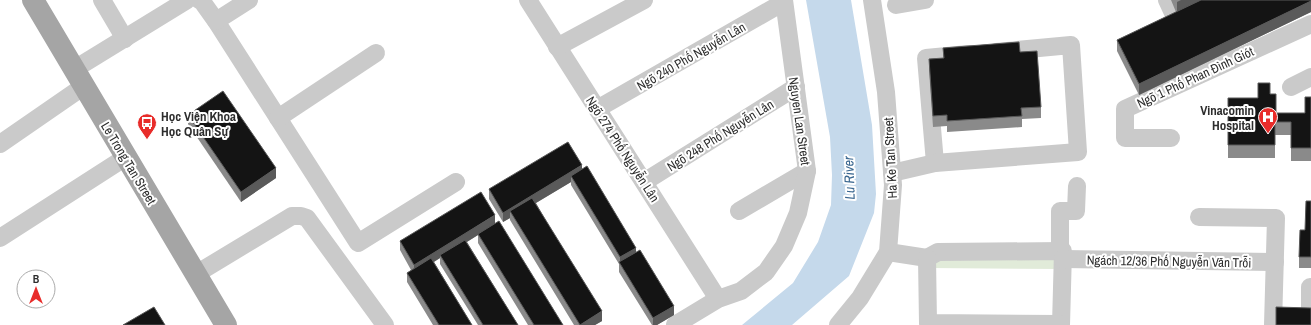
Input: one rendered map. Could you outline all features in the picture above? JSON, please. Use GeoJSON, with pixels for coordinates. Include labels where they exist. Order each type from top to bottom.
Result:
{"type":"FeatureCollection","features":[{"type":"Feature","properties":{"kind":"main road","name":"Le Trong Tan Street"},"geometry":{"type":"LineString","coordinates":[[33,0],[226,325]]}},
{"type":"Feature","properties":{"kind":"street"},"geometry":{"type":"LineString","coordinates":[[102,0],[124,40]]}},
{"type":"Feature","properties":{"kind":"street"},"geometry":{"type":"LineString","coordinates":[[0,144],[124,40],[187,0]]}},
{"type":"Feature","properties":{"kind":"street"},"geometry":{"type":"LineString","coordinates":[[199,0],[201,0],[216,21],[358,243],[456,182]]}},
{"type":"Feature","properties":{"kind":"street"},"geometry":{"type":"LineString","coordinates":[[216,21],[249,0]]}},
{"type":"Feature","properties":{"kind":"street","name":"Ngõ 274 Phố Nguyễn Lân"},"geometry":{"type":"LineString","coordinates":[[528,0],[718,299]]}},
{"type":"Feature","properties":{"kind":"street"},"geometry":{"type":"LineString","coordinates":[[557,47],[644,0]]}},
{"type":"Feature","properties":{"kind":"street","name":"Ha Ke Tan Street"},"geometry":{"type":"LineString","coordinates":[[838,325],[860,298],[888,252],[893,186],[886,92],[872,0]]}},
{"type":"Feature","properties":{"kind":"street"},"geometry":{"type":"LineString","coordinates":[[896,5],[925,0]]}},
{"type":"Feature","properties":{"kind":"street","name":"Nguyen Lan Street"},"geometry":{"type":"LineString","coordinates":[[675,325],[718,299],[741,291],[766,272],[784,246],[798,213],[807,171],[784,1]]}},
{"type":"Feature","properties":{"kind":"street","name":"Ngõ 240 Phố Nguyễn Lân"},"geometry":{"type":"LineString","coordinates":[[597,109],[784,1]]}},
{"type":"Feature","properties":{"kind":"street","name":"Ngõ 1 Phố Phan Đình Giót"},"geometry":{"type":"LineString","coordinates":[[1171,138],[1125,138],[1125,109],[1311,24]]}},
{"type":"Feature","properties":{"kind":"street"},"geometry":{"type":"LineString","coordinates":[[892,173],[935,163],[1078,152],[1070,46],[926,58],[935,163]]}},
{"type":"Feature","properties":{"kind":"street"},"geometry":{"type":"LineString","coordinates":[[278,118],[376,53]]}},
{"type":"Feature","properties":{"kind":"street"},"geometry":{"type":"LineString","coordinates":[[1291,87],[1311,77]]}},
{"type":"Feature","properties":{"kind":"street","name":"Ngõ 248 Phố Nguyễn Lân"},"geometry":{"type":"LineString","coordinates":[[644,182],[796,87]]}},
{"type":"Feature","properties":{"kind":"street"},"geometry":{"type":"LineString","coordinates":[[0,238],[126,157]]}},
{"type":"Feature","properties":{"kind":"street"},"geometry":{"type":"LineString","coordinates":[[738,211],[807,171]]}},
{"type":"Feature","properties":{"kind":"street"},"geometry":{"type":"LineString","coordinates":[[888,252],[927,258],[928,323],[1061,324],[1060,211],[1076,211],[1077,186]]}},
{"type":"Feature","properties":{"kind":"street"},"geometry":{"type":"LineString","coordinates":[[196,274],[292,216],[301,216],[307,218],[385,325]]}},
{"type":"Feature","properties":{"kind":"street"},"geometry":{"type":"LineString","coordinates":[[1200,216],[1276,218],[1273,325]]}},
{"type":"Feature","properties":{"kind":"street","name":"Ngách 12/36 Phố Nguyễn Văn Trỗi"},"geometry":{"type":"LineString","coordinates":[[927,258],[938,252],[1275,262]]}},
{"type":"Feature","properties":{"kind":"street"},"geometry":{"type":"LineString","coordinates":[[1311,287],[1311,307]]}},
{"type":"Feature","properties":{"kind":"green space"},"geometry":{"type":"Polygon","coordinates":[[[1060,254],[1060,269],[929,268],[929,259],[1060,254]]]}},
{"type":"Feature","properties":{"kind":"water","name":"Lu River"},"geometry":{"type":"Polygon","coordinates":[[[806,0],[851,0],[872,125],[876,194],[874,213],[849,276],[792,325],[742,325],[793,283],[818,242],[831,205],[832,175],[830,137],[806,0]]]}},
{"type":"Feature","properties":{"kind":"building"},"geometry":{"type":"Polygon","coordinates":[[[1201,0],[1311,1],[1139,84],[1117,40],[1201,0]]]}},
{"type":"Feature","properties":{"kind":"building"},"geometry":{"type":"Polygon","coordinates":[[[1019,42],[1020,52],[1037,51],[1041,107],[1021,108],[1022,116],[947,121],[947,115],[933,116],[929,59],[944,58],[943,48],[1019,42]]]}},
{"type":"Feature","properties":{"kind":"building"},"geometry":{"type":"Polygon","coordinates":[[[1258,83],[1270,83],[1270,94],[1276,94],[1276,113],[1305,113],[1305,97],[1311,97],[1311,148],[1291,148],[1291,122],[1275,122],[1275,145],[1228,145],[1228,98],[1258,98],[1258,83]]]}},
{"type":"Feature","properties":{"kind":"building"},"geometry":{"type":"Polygon","coordinates":[[[223,91],[276,168],[241,192],[188,115],[223,91]]]}},
{"type":"Feature","properties":{"kind":"building"},"geometry":{"type":"Polygon","coordinates":[[[568,142],[582,165],[503,213],[489,189],[568,142]]]}},
{"type":"Feature","properties":{"kind":"building"},"geometry":{"type":"Polygon","coordinates":[[[587,166],[636,248],[620,257],[571,176],[587,166]]]}},
{"type":"Feature","properties":{"kind":"building"},"geometry":{"type":"Polygon","coordinates":[[[481,192],[495,215],[414,265],[400,241],[481,192]]]}},
{"type":"Feature","properties":{"kind":"building"},"geometry":{"type":"Polygon","coordinates":[[[532,198],[602,311],[580,325],[510,211],[532,198]]]}},
{"type":"Feature","properties":{"kind":"building"},"geometry":{"type":"Polygon","coordinates":[[[1306,201],[1311,201],[1311,257],[1299,257],[1300,230],[1305,230],[1306,201]]]}},
{"type":"Feature","properties":{"kind":"building"},"geometry":{"type":"Polygon","coordinates":[[[499,221],[563,325],[534,325],[478,234],[499,221]]]}},
{"type":"Feature","properties":{"kind":"building"},"geometry":{"type":"Polygon","coordinates":[[[465,240],[518,325],[483,325],[440,255],[465,240]]]}},
{"type":"Feature","properties":{"kind":"building"},"geometry":{"type":"Polygon","coordinates":[[[640,250],[674,306],[653,318],[619,262],[640,250]]]}},
{"type":"Feature","properties":{"kind":"building"},"geometry":{"type":"Polygon","coordinates":[[[431,258],[472,325],[439,325],[407,273],[431,258]]]}},
{"type":"Feature","properties":{"kind":"building"},"geometry":{"type":"Polygon","coordinates":[[[154,307],[165,325],[123,325],[154,307]]]}},
{"type":"Feature","properties":{"kind":"building"},"geometry":{"type":"Polygon","coordinates":[[[1276,307],[1311,308],[1311,325],[1276,325],[1276,307]]]}},
{"type":"Feature","properties":{"kind":"place","name":"Vinacomin Hospital"},"geometry":{"type":"Point","coordinates":[1268,134]}},
{"type":"Feature","properties":{"kind":"place","name":"Học Viện Khoa Học Quân Sự"},"geometry":{"type":"Point","coordinates":[147,140]}}]}
